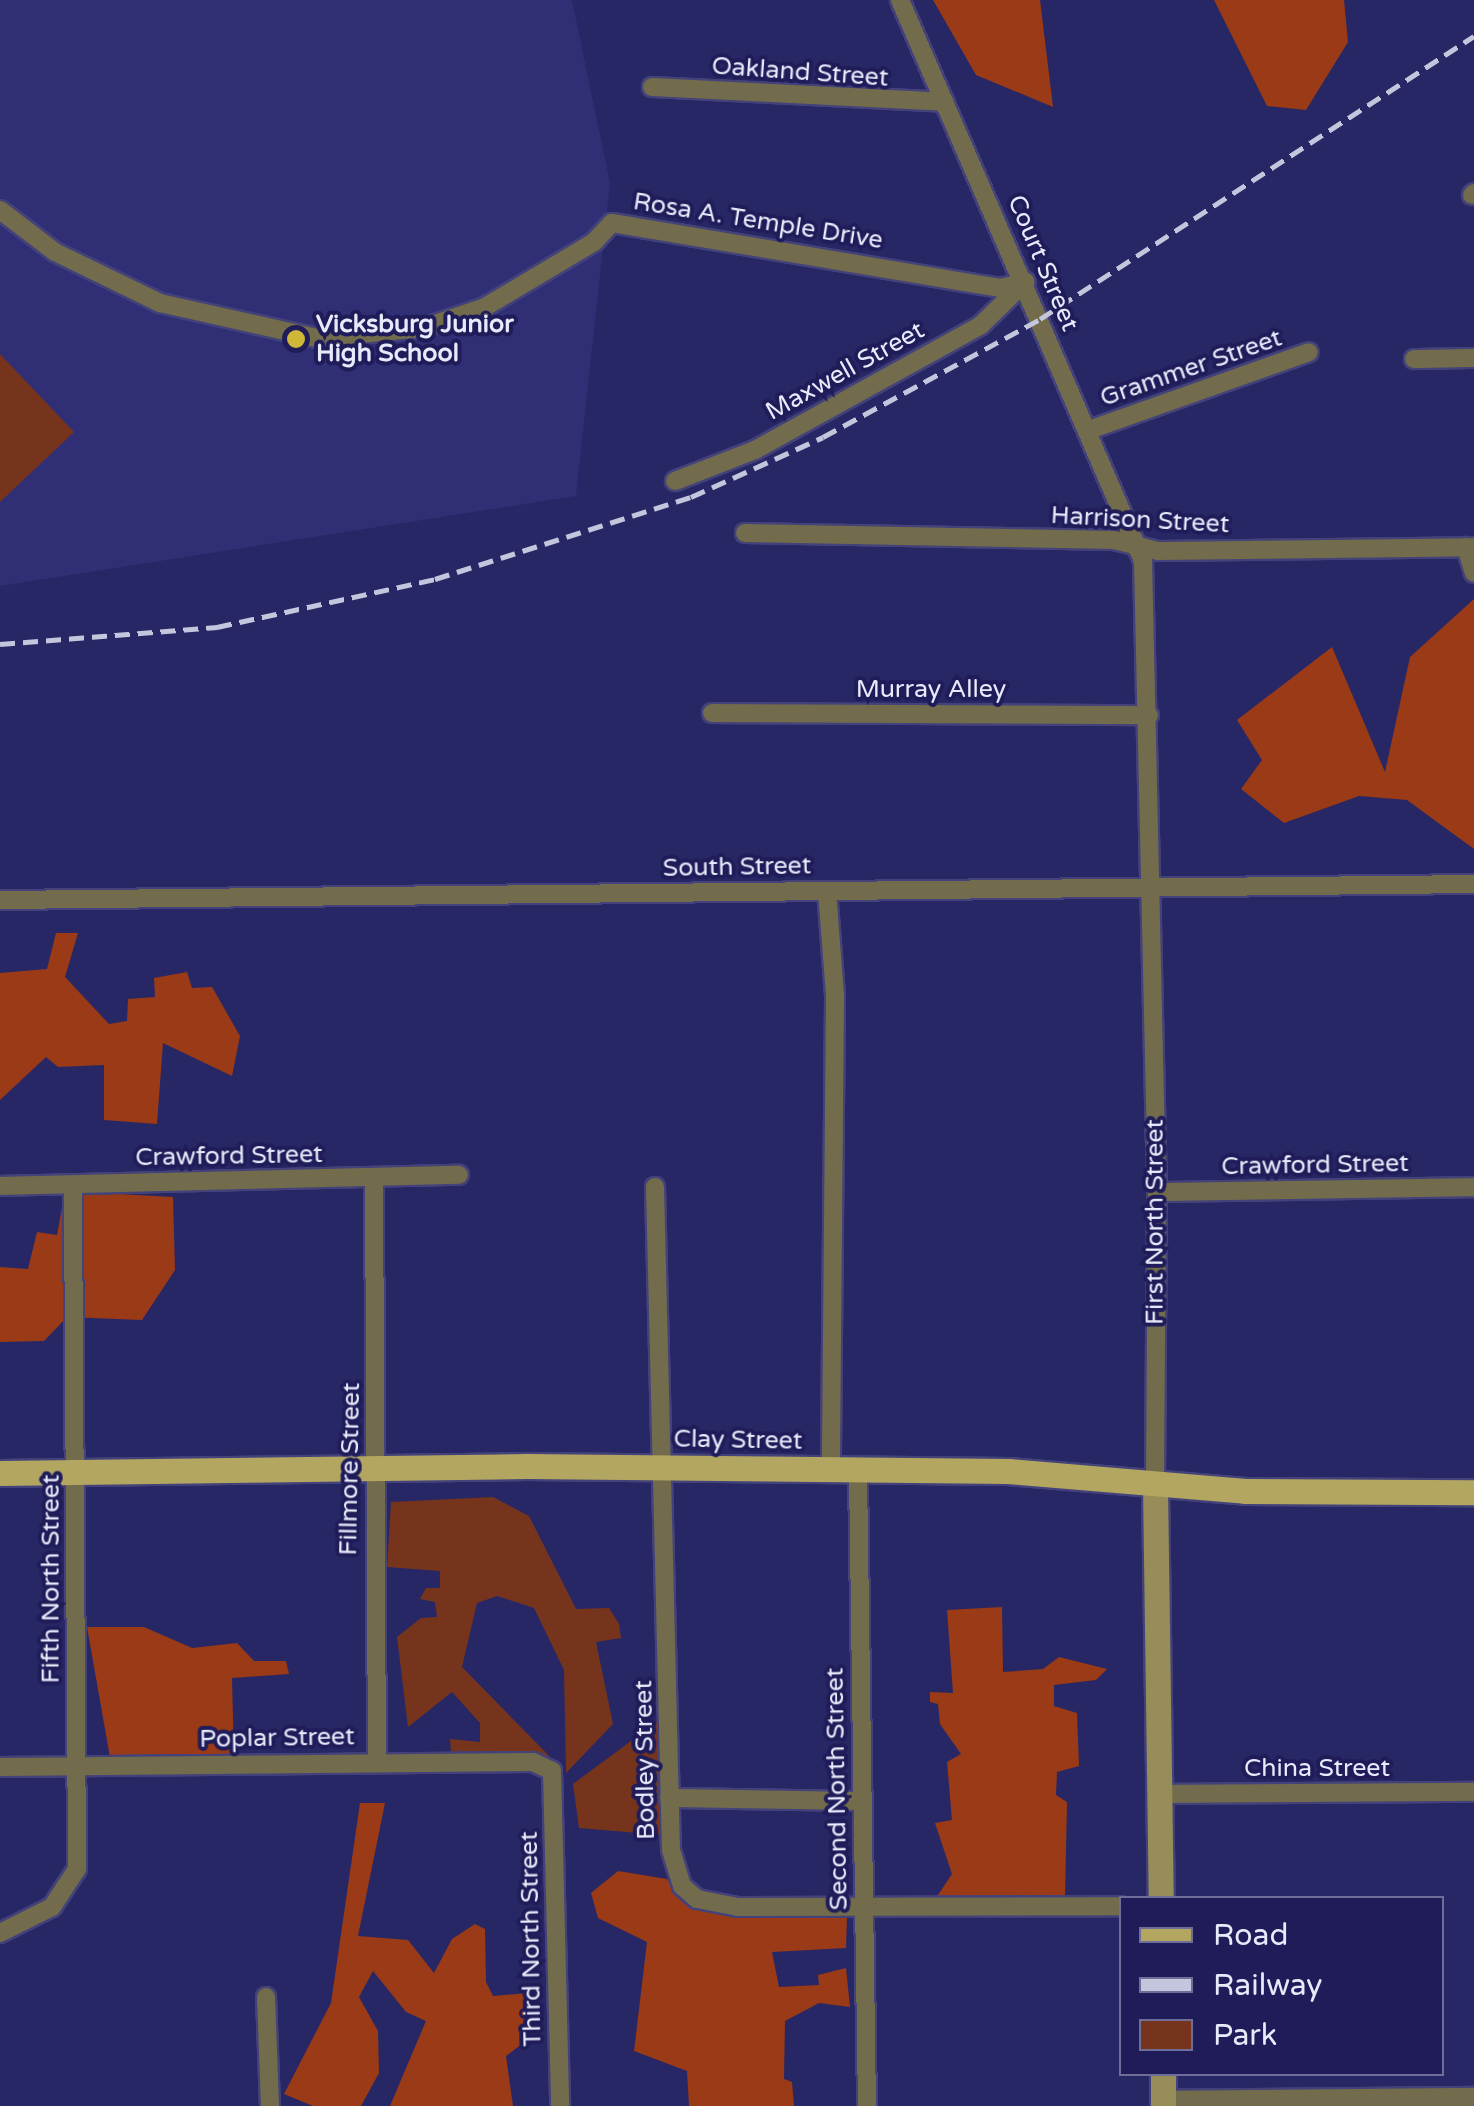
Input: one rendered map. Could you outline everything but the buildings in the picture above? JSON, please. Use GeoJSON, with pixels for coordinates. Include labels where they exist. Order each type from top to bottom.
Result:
{"type":"FeatureCollection","features":[{"type":"Feature","properties":{"kind":"main road","name":"Clay Street"},"geometry":{"type":"LineString","coordinates":[[0,1473],[374,1468],[1008,1471],[1155,1485],[1474,1492]]}},
{"type":"Feature","properties":{"kind":"street","name":"Court Street"},"geometry":{"type":"LineString","coordinates":[[900,0],[1138,546]]}},
{"type":"Feature","properties":{"kind":"street","name":"Oakland Street"},"geometry":{"type":"LineString","coordinates":[[652,87],[944,102]]}},
{"type":"Feature","properties":{"kind":"street","name":"Rosa A. Temple Drive"},"geometry":{"type":"LineString","coordinates":[[0,210],[54,252],[160,303],[317,338],[423,328],[485,307],[594,242],[612,223],[1000,288],[1026,282]]}},
{"type":"Feature","properties":{"kind":"street","name":"Maxwell Street"},"geometry":{"type":"LineString","coordinates":[[675,482],[755,450],[981,325],[1026,282]]}},
{"type":"Feature","properties":{"kind":"street","name":"Grammer Street"},"geometry":{"type":"LineString","coordinates":[[1089,430],[1309,352]]}},
{"type":"Feature","properties":{"kind":"street"},"geometry":{"type":"LineString","coordinates":[[1414,359],[1474,358]]}},
{"type":"Feature","properties":{"kind":"street","name":"Harrison Street"},"geometry":{"type":"LineString","coordinates":[[744,533],[1114,540],[1158,551],[1470,547]]}},
{"type":"Feature","properties":{"kind":"street","name":"First North Street"},"geometry":{"type":"LineString","coordinates":[[1138,546],[1150,715],[1161,1896]]}},
{"type":"Feature","properties":{"kind":"street"},"geometry":{"type":"LineString","coordinates":[[1470,547],[1474,573]]}},
{"type":"Feature","properties":{"kind":"street","name":"Murray Alley"},"geometry":{"type":"LineString","coordinates":[[712,713],[1150,715]]}},
{"type":"Feature","properties":{"kind":"street","name":"South Street"},"geometry":{"type":"LineString","coordinates":[[0,900],[1474,884]]}},
{"type":"Feature","properties":{"kind":"street"},"geometry":{"type":"LineString","coordinates":[[828,891],[836,996],[832,1472]]}},
{"type":"Feature","properties":{"kind":"street","name":"Crawford Street"},"geometry":{"type":"LineString","coordinates":[[0,1186],[459,1175]]}},
{"type":"Feature","properties":{"kind":"street","name":"Fillmore Street"},"geometry":{"type":"LineString","coordinates":[[374,1178],[377,1762]]}},
{"type":"Feature","properties":{"kind":"street","name":"Fifth North Street"},"geometry":{"type":"LineString","coordinates":[[0,1933],[52,1908],[78,1869],[73,1185]]}},
{"type":"Feature","properties":{"kind":"street","name":"Bodley Street"},"geometry":{"type":"LineString","coordinates":[[655,1187],[670,1798],[676,1872],[697,1899],[738,1907],[1119,1906]]}},
{"type":"Feature","properties":{"kind":"street","name":"Crawford Street"},"geometry":{"type":"LineString","coordinates":[[1157,1192],[1474,1188]]}},
{"type":"Feature","properties":{"kind":"street","name":"Second North Street"},"geometry":{"type":"LineString","coordinates":[[858,1472],[867,2106]]}},
{"type":"Feature","properties":{"kind":"street","name":"Poplar Street"},"geometry":{"type":"LineString","coordinates":[[0,1767],[532,1762],[552,1771]]}},
{"type":"Feature","properties":{"kind":"street","name":"Third North Street"},"geometry":{"type":"LineString","coordinates":[[552,1771],[560,2106]]}},
{"type":"Feature","properties":{"kind":"street","name":"China Street"},"geometry":{"type":"LineString","coordinates":[[1160,1794],[1474,1792]]}},
{"type":"Feature","properties":{"kind":"street"},"geometry":{"type":"LineString","coordinates":[[670,1798],[864,1801]]}},
{"type":"Feature","properties":{"kind":"street"},"geometry":{"type":"LineString","coordinates":[[266,1998],[270,2106]]}},
{"type":"Feature","properties":{"kind":"street"},"geometry":{"type":"LineString","coordinates":[[1163,2076],[1163,2103],[1474,2097]]}},
{"type":"Feature","properties":{"kind":"shaded area","name":"Vicksburg Junior High School"},"geometry":{"type":"Polygon","coordinates":[[[0,0],[572,0],[610,183],[576,496],[0,586],[0,0]]]}},
{"type":"Feature","properties":{"kind":"shaded area"},"geometry":{"type":"Polygon","coordinates":[[[933,0],[1040,0],[1053,107],[976,75],[933,0]]]}},
{"type":"Feature","properties":{"kind":"shaded area"},"geometry":{"type":"Polygon","coordinates":[[[1214,0],[1344,0],[1348,42],[1306,110],[1267,106],[1214,0]]]}},
{"type":"Feature","properties":{"kind":"shaded area"},"geometry":{"type":"Polygon","coordinates":[[[1474,599],[1474,849],[1407,800],[1359,796],[1284,823],[1241,789],[1262,760],[1237,720],[1332,647],[1385,772],[1410,657],[1474,599]]]}},
{"type":"Feature","properties":{"kind":"shaded area"},"geometry":{"type":"Polygon","coordinates":[[[56,933],[78,933],[65,977],[109,1024],[127,1021],[128,999],[155,997],[154,978],[187,972],[192,988],[212,987],[240,1036],[232,1076],[163,1043],[157,1124],[104,1120],[104,1065],[58,1067],[46,1057],[0,1100],[0,973],[47,969],[56,933]]]}},
{"type":"Feature","properties":{"kind":"shaded area"},"geometry":{"type":"Polygon","coordinates":[[[65,1191],[173,1197],[175,1270],[142,1320],[67,1317],[44,1341],[0,1342],[0,1267],[28,1269],[37,1232],[57,1235],[65,1191]]]}},
{"type":"Feature","properties":{"kind":"shaded area"},"geometry":{"type":"Polygon","coordinates":[[[1002,1607],[1003,1672],[1043,1669],[1059,1657],[1107,1669],[1096,1680],[1054,1685],[1054,1706],[1077,1713],[1079,1766],[1057,1772],[1056,1795],[1067,1802],[1065,1896],[936,1898],[952,1874],[935,1823],[952,1820],[947,1762],[961,1754],[940,1724],[938,1704],[930,1702],[930,1692],[953,1693],[947,1610],[1002,1607]]]}},
{"type":"Feature","properties":{"kind":"shaded area"},"geometry":{"type":"Polygon","coordinates":[[[87,1627],[144,1627],[192,1648],[237,1643],[254,1661],[286,1661],[289,1674],[232,1678],[234,1760],[111,1763],[87,1627]]]}},
{"type":"Feature","properties":{"kind":"shaded area"},"geometry":{"type":"Polygon","coordinates":[[[360,1803],[385,1803],[358,1936],[408,1940],[434,1973],[452,1939],[475,1924],[485,1929],[486,1982],[493,1996],[529,1993],[535,2034],[506,2056],[513,2106],[390,2106],[426,2021],[406,2012],[373,1971],[359,1997],[378,2031],[379,2073],[361,2106],[313,2106],[284,2094],[331,2003],[360,1803]]]}},
{"type":"Feature","properties":{"kind":"shaded area"},"geometry":{"type":"Polygon","coordinates":[[[618,1871],[667,1879],[680,1896],[748,1914],[847,1917],[846,1948],[772,1952],[779,1987],[819,1985],[818,1975],[846,1968],[850,2007],[819,2003],[785,2021],[784,2079],[792,2082],[794,2106],[689,2106],[687,2071],[634,2051],[647,1942],[598,1918],[591,1893],[618,1871]]]}},
{"type":"Feature","properties":{"kind":"green space"},"geometry":{"type":"Polygon","coordinates":[[[0,354],[74,432],[0,502],[0,354]]]}},
{"type":"Feature","properties":{"kind":"green space"},"geometry":{"type":"Polygon","coordinates":[[[493,1497],[529,1516],[576,1609],[609,1608],[619,1624],[621,1638],[596,1642],[613,1724],[566,1773],[564,1670],[534,1608],[497,1596],[477,1603],[462,1667],[560,1767],[451,1753],[450,1739],[480,1742],[480,1723],[452,1692],[408,1727],[397,1637],[421,1618],[437,1617],[435,1602],[420,1599],[426,1588],[440,1588],[440,1571],[387,1567],[391,1502],[493,1497]]]}},
{"type":"Feature","properties":{"kind":"green space"},"geometry":{"type":"Polygon","coordinates":[[[662,1718],[667,1728],[662,1835],[579,1828],[573,1784],[662,1718]]]}},
{"type":"Feature","properties":{"kind":"railway"},"geometry":{"type":"LineString","coordinates":[[0,644],[217,627],[435,579],[691,497],[823,437],[1040,319],[1474,36]]}},
{"type":"Feature","properties":{"kind":"place","name":"Vicksburg Junior High School"},"geometry":{"type":"Point","coordinates":[296,339]}}]}
